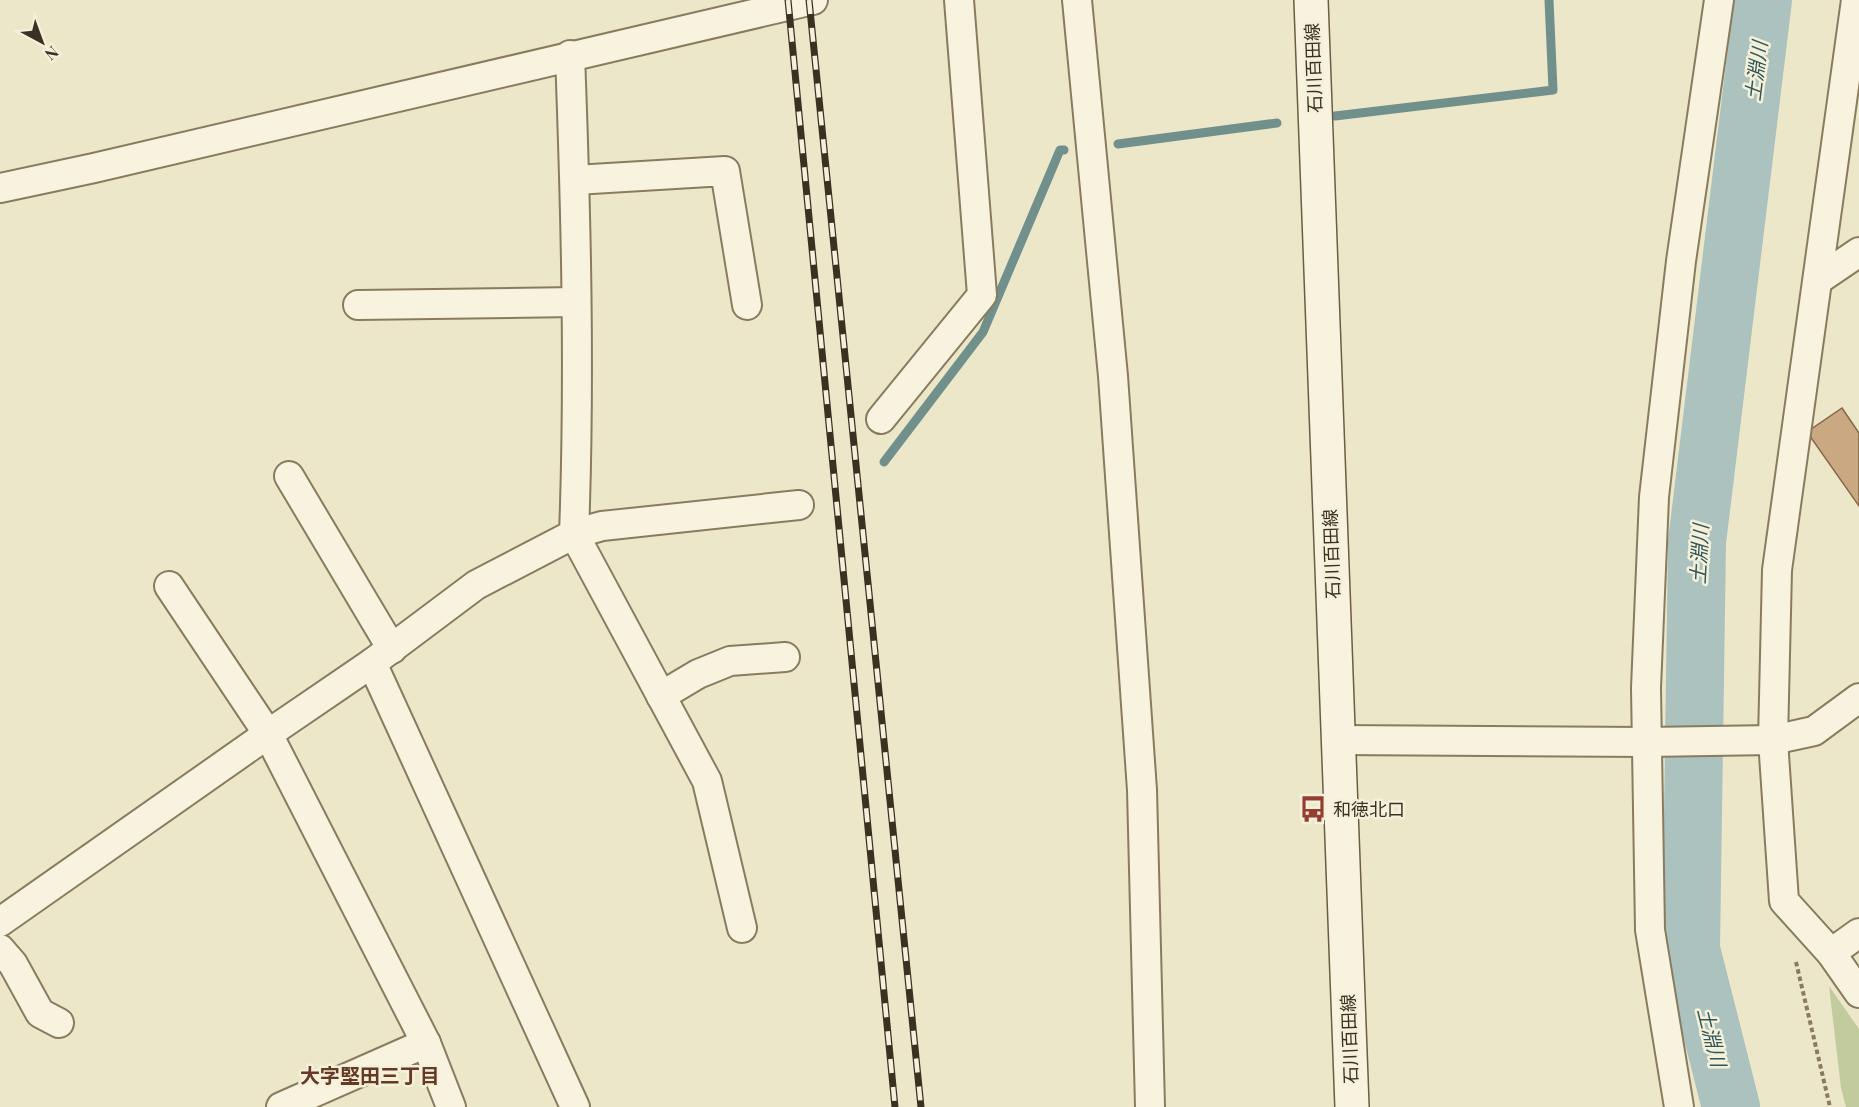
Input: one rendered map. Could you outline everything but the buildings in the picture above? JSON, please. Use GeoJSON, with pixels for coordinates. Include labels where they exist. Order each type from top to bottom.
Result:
{"type":"FeatureCollection","features":[{"type":"Feature","properties":{"kind":"main road","name":"石川百田線"},"geometry":{"type":"LineString","coordinates":[[1311,0],[1352,1107]]}},
{"type":"Feature","properties":{"kind":"street"},"geometry":{"type":"LineString","coordinates":[[0,188],[813,0]]}},
{"type":"Feature","properties":{"kind":"street"},"geometry":{"type":"LineString","coordinates":[[881,419],[982,295],[959,0]]}},
{"type":"Feature","properties":{"kind":"street"},"geometry":{"type":"LineString","coordinates":[[1077,0],[1113,376],[1140,754],[1150,1107]]}},
{"type":"Feature","properties":{"kind":"street"},"geometry":{"type":"LineString","coordinates":[[1679,1107],[1650,930],[1655,742],[1646,688],[1654,497],[1682,261],[1719,0]]}},
{"type":"Feature","properties":{"kind":"street"},"geometry":{"type":"LineString","coordinates":[[1856,0],[1777,570],[1765,740],[1784,900],[1831,953],[1859,993]]}},
{"type":"Feature","properties":{"kind":"street"},"geometry":{"type":"LineString","coordinates":[[570,55],[575,180],[574,534],[707,781],[742,928]]}},
{"type":"Feature","properties":{"kind":"street"},"geometry":{"type":"LineString","coordinates":[[575,180],[725,171],[747,305]]}},
{"type":"Feature","properties":{"kind":"street"},"geometry":{"type":"LineString","coordinates":[[1818,280],[1859,252]]}},
{"type":"Feature","properties":{"kind":"street"},"geometry":{"type":"LineString","coordinates":[[358,305],[576,302]]}},
{"type":"Feature","properties":{"kind":"street"},"geometry":{"type":"LineString","coordinates":[[289,476],[382,656],[575,1107]]}},
{"type":"Feature","properties":{"kind":"street"},"geometry":{"type":"LineString","coordinates":[[0,922],[382,656],[476,585],[574,534],[602,526],[799,505]]}},
{"type":"Feature","properties":{"kind":"street"},"geometry":{"type":"LineString","coordinates":[[169,586],[268,734],[426,1043],[451,1107]]}},
{"type":"Feature","properties":{"kind":"street"},"geometry":{"type":"LineString","coordinates":[[661,696],[698,674],[730,661],[785,657]]}},
{"type":"Feature","properties":{"kind":"street"},"geometry":{"type":"LineString","coordinates":[[1338,740],[1655,742],[1765,740],[1814,731],[1859,698]]}},
{"type":"Feature","properties":{"kind":"street"},"geometry":{"type":"LineString","coordinates":[[1831,953],[1859,933]]}},
{"type":"Feature","properties":{"kind":"street"},"geometry":{"type":"LineString","coordinates":[[0,949],[13,964],[40,1014],[59,1023]]}},
{"type":"Feature","properties":{"kind":"street"},"geometry":{"type":"LineString","coordinates":[[281,1107],[426,1043]]}},
{"type":"Feature","properties":{"kind":"path"},"geometry":{"type":"LineString","coordinates":[[1796,961],[1830,1107]]}},
{"type":"Feature","properties":{"kind":"green space"},"geometry":{"type":"Polygon","coordinates":[[[1829,986],[1859,1029],[1859,1107],[1846,1107],[1841,1088],[1829,986]]]}},
{"type":"Feature","properties":{"kind":"waterway"},"geometry":{"type":"LineString","coordinates":[[1335,116],[1553,90],[1549,0]]}},
{"type":"Feature","properties":{"kind":"waterway","name":"土淵川"},"geometry":{"type":"LineString","coordinates":[[1731,1107],[1691,949],[1697,542],[1763,0]]}},
{"type":"Feature","properties":{"kind":"waterway"},"geometry":{"type":"LineString","coordinates":[[1118,144],[1277,123]]}},
{"type":"Feature","properties":{"kind":"waterway"},"geometry":{"type":"LineString","coordinates":[[884,462],[983,332],[1060,150],[1064,150]]}},
{"type":"Feature","properties":{"kind":"railway"},"geometry":{"type":"LineString","coordinates":[[788,0],[895,1107]]}},
{"type":"Feature","properties":{"kind":"railway"},"geometry":{"type":"LineString","coordinates":[[809,0],[921,1107]]}},
{"type":"Feature","properties":{"kind":"place","name":"和徳北口"},"geometry":{"type":"Point","coordinates":[1313,809]}},
{"type":"Feature","properties":{"kind":"district","name":"大字堅田三丁目"},"geometry":{"type":"Point","coordinates":[370,1074]}}]}
